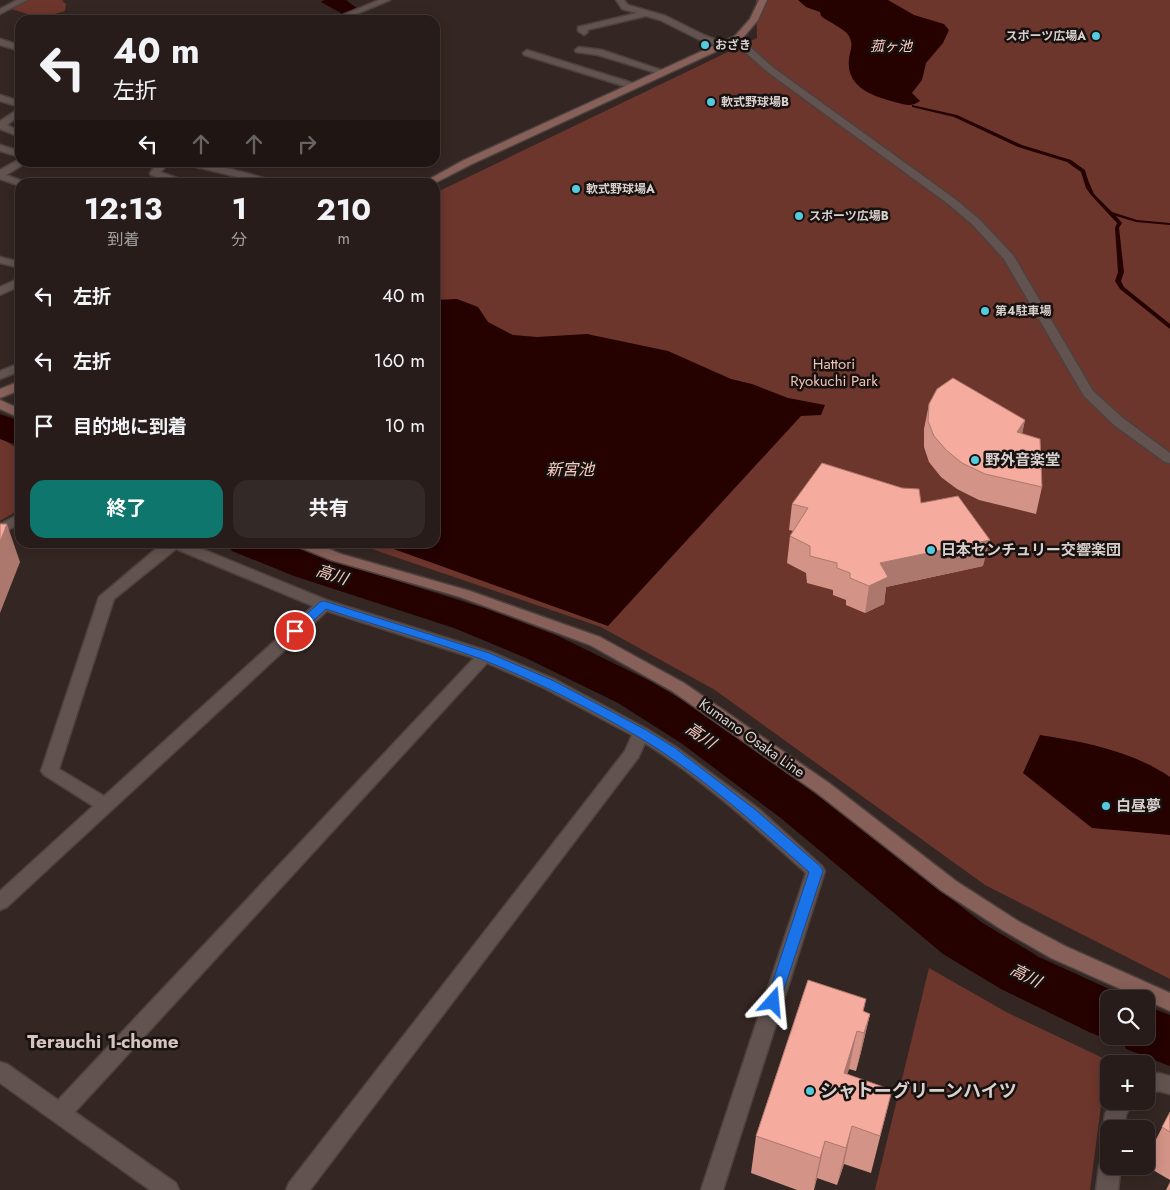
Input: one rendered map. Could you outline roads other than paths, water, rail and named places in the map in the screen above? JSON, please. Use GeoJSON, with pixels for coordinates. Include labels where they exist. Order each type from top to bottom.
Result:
{"type":"FeatureCollection","features":[{"type":"Feature","properties":{"kind":"street"},"geometry":{"type":"LineString","coordinates":[[0,12],[23,0]]}},
{"type":"Feature","properties":{"kind":"street"},"geometry":{"type":"LineString","coordinates":[[348,15],[386,0]]}},
{"type":"Feature","properties":{"kind":"street"},"geometry":{"type":"LineString","coordinates":[[620,0],[625,7],[643,14],[663,18],[701,37],[723,44]]}},
{"type":"Feature","properties":{"kind":"street"},"geometry":{"type":"LineString","coordinates":[[437,178],[738,38],[754,20],[763,0]]}},
{"type":"Feature","properties":{"kind":"street"},"geometry":{"type":"LineString","coordinates":[[584,32],[581,29],[643,14]]}},
{"type":"Feature","properties":{"kind":"street"},"geometry":{"type":"LineString","coordinates":[[738,38],[777,70],[983,221],[1015,257],[1094,392],[1123,420],[1170,452]]}},
{"type":"Feature","properties":{"kind":"street"},"geometry":{"type":"LineString","coordinates":[[738,38],[748,50],[772,70],[951,201],[976,222],[1009,257],[1088,393],[1119,422],[1170,459]]}},
{"type":"Feature","properties":{"kind":"street"},"geometry":{"type":"LineString","coordinates":[[0,42],[15,46]]}},
{"type":"Feature","properties":{"kind":"street"},"geometry":{"type":"LineString","coordinates":[[579,50],[598,52],[663,72]]}},
{"type":"Feature","properties":{"kind":"street"},"geometry":{"type":"LineString","coordinates":[[527,53],[633,86]]}},
{"type":"Feature","properties":{"kind":"street"},"geometry":{"type":"LineString","coordinates":[[0,98],[15,102]]}},
{"type":"Feature","properties":{"kind":"street"},"geometry":{"type":"LineString","coordinates":[[15,115],[0,126],[15,132]]}},
{"type":"Feature","properties":{"kind":"street"},"geometry":{"type":"LineString","coordinates":[[0,148],[15,152]]}},
{"type":"Feature","properties":{"kind":"street"},"geometry":{"type":"LineString","coordinates":[[0,175],[15,165]]}},
{"type":"Feature","properties":{"kind":"street"},"geometry":{"type":"LineString","coordinates":[[160,167],[155,173],[168,178]]}},
{"type":"Feature","properties":{"kind":"street"},"geometry":{"type":"LineString","coordinates":[[206,167],[253,178]]}},
{"type":"Feature","properties":{"kind":"street"},"geometry":{"type":"LineString","coordinates":[[0,175],[15,181]]}},
{"type":"Feature","properties":{"kind":"street"},"geometry":{"type":"LineString","coordinates":[[0,260],[15,264]]}},
{"type":"Feature","properties":{"kind":"street"},"geometry":{"type":"LineString","coordinates":[[0,292],[15,284]]}},
{"type":"Feature","properties":{"kind":"street"},"geometry":{"type":"LineString","coordinates":[[0,375],[15,369]]}},
{"type":"Feature","properties":{"kind":"street"},"geometry":{"type":"LineString","coordinates":[[0,394],[15,387]]}},
{"type":"Feature","properties":{"kind":"street"},"geometry":{"type":"LineString","coordinates":[[0,404],[15,412]]}},
{"type":"Feature","properties":{"kind":"street"},"geometry":{"type":"LineString","coordinates":[[0,530],[15,521]]}},
{"type":"Feature","properties":{"kind":"street"},"geometry":{"type":"LineString","coordinates":[[106,804],[50,771],[107,597],[166,548]]}},
{"type":"Feature","properties":{"kind":"street"},"geometry":{"type":"LineString","coordinates":[[184,548],[324,604],[485,656],[550,684],[641,733],[670,751],[753,814],[816,871],[712,1190]]}},
{"type":"Feature","properties":{"kind":"street","name":"Kumano Osaka Line"},"geometry":{"type":"LineString","coordinates":[[314,548],[336,557],[466,594],[595,642],[678,686],[823,788],[949,886],[1011,926],[1058,952],[1170,1002]]}},
{"type":"Feature","properties":{"kind":"street"},"geometry":{"type":"LineString","coordinates":[[0,902],[324,604]]}},
{"type":"Feature","properties":{"kind":"street"},"geometry":{"type":"LineString","coordinates":[[60,1113],[485,656]]}},
{"type":"Feature","properties":{"kind":"street"},"geometry":{"type":"LineString","coordinates":[[297,1190],[632,754],[641,733]]}},
{"type":"Feature","properties":{"kind":"street"},"geometry":{"type":"LineString","coordinates":[[0,1071],[168,1190]]}},
{"type":"Feature","properties":{"kind":"street"},"geometry":{"type":"LineString","coordinates":[[1155,1083],[1170,1085]]}},
{"type":"Feature","properties":{"kind":"street"},"geometry":{"type":"LineString","coordinates":[[1107,1190],[1109,1175]]}},
{"type":"Feature","properties":{"kind":"water"},"geometry":{"type":"Polygon","coordinates":[[[324,0],[346,0],[358,9],[342,15],[321,2],[324,0]]]}},
{"type":"Feature","properties":{"kind":"water","name":"菰ヶ池"},"geometry":{"type":"Polygon","coordinates":[[[798,0],[888,0],[914,15],[944,24],[949,30],[943,43],[926,63],[922,80],[912,93],[920,101],[910,105],[903,104],[875,96],[861,88],[855,83],[849,68],[851,45],[849,36],[844,30],[821,16],[820,12],[806,7],[798,0]]]}},
{"type":"Feature","properties":{"kind":"water","name":"新宮池"},"geometry":{"type":"Polygon","coordinates":[[[457,299],[478,307],[488,322],[513,335],[537,337],[587,334],[668,351],[731,379],[752,384],[788,398],[825,405],[821,415],[801,416],[608,626],[391,548],[440,548],[440,300],[457,299]]]}},
{"type":"Feature","properties":{"kind":"water"},"geometry":{"type":"Polygon","coordinates":[[[1040,735],[1074,741],[1124,754],[1140,760],[1170,777],[1170,835],[1092,828],[1023,773],[1040,735]]]}},
{"type":"Feature","properties":{"kind":"waterway"},"geometry":{"type":"LineString","coordinates":[[914,106],[955,116],[1020,146],[1069,161],[1083,171],[1088,188],[1092,194],[1120,223],[1117,228],[1121,272],[1118,281],[1122,288],[1170,327]]}},
{"type":"Feature","properties":{"kind":"waterway"},"geometry":{"type":"LineString","coordinates":[[1111,213],[1136,221],[1170,224]]}},
{"type":"Feature","properties":{"kind":"waterway","name":"高川"},"geometry":{"type":"LineString","coordinates":[[0,425],[15,432]]}},
{"type":"Feature","properties":{"kind":"waterway","name":"高川"},"geometry":{"type":"LineString","coordinates":[[261,548],[309,567],[469,618],[542,647],[634,692],[698,731],[799,806],[962,938],[1020,973],[1100,1011]]}},
{"type":"Feature","properties":{"kind":"waterway","name":"高川"},"geometry":{"type":"LineString","coordinates":[[1155,1035],[1170,1041]]}},
{"type":"Feature","properties":{"kind":"place","name":"スポーツ広場A"},"geometry":{"type":"Point","coordinates":[1096,36]}},
{"type":"Feature","properties":{"kind":"place","name":"おざき"},"geometry":{"type":"Point","coordinates":[705,45]}},
{"type":"Feature","properties":{"kind":"place","name":"軟式野球場B"},"geometry":{"type":"Point","coordinates":[711,102]}},
{"type":"Feature","properties":{"kind":"place","name":"軟式野球場A"},"geometry":{"type":"Point","coordinates":[576,189]}},
{"type":"Feature","properties":{"kind":"place","name":"スポーツ広場B"},"geometry":{"type":"Point","coordinates":[799,216]}},
{"type":"Feature","properties":{"kind":"place","name":"第4駐車場"},"geometry":{"type":"Point","coordinates":[985,311]}},
{"type":"Feature","properties":{"kind":"place","name":"野外音楽堂"},"geometry":{"type":"Point","coordinates":[975,460]}},
{"type":"Feature","properties":{"kind":"place","name":"日本センチュリー交響楽団"},"geometry":{"type":"Point","coordinates":[931,550]}},
{"type":"Feature","properties":{"kind":"place","name":"白昼夢"},"geometry":{"type":"Point","coordinates":[1106,806]}},
{"type":"Feature","properties":{"kind":"place","name":"シャトーグリーンハイツ"},"geometry":{"type":"Point","coordinates":[810,1091]}},
{"type":"Feature","properties":{"kind":"district","name":"Terauchi 1-chome"},"geometry":{"type":"Point","coordinates":[103,1041]}},
{"type":"Feature","properties":{"kind":"park label","name":"Hattori Ryokuchi Park"},"geometry":{"type":"Point","coordinates":[834,372]}}]}
